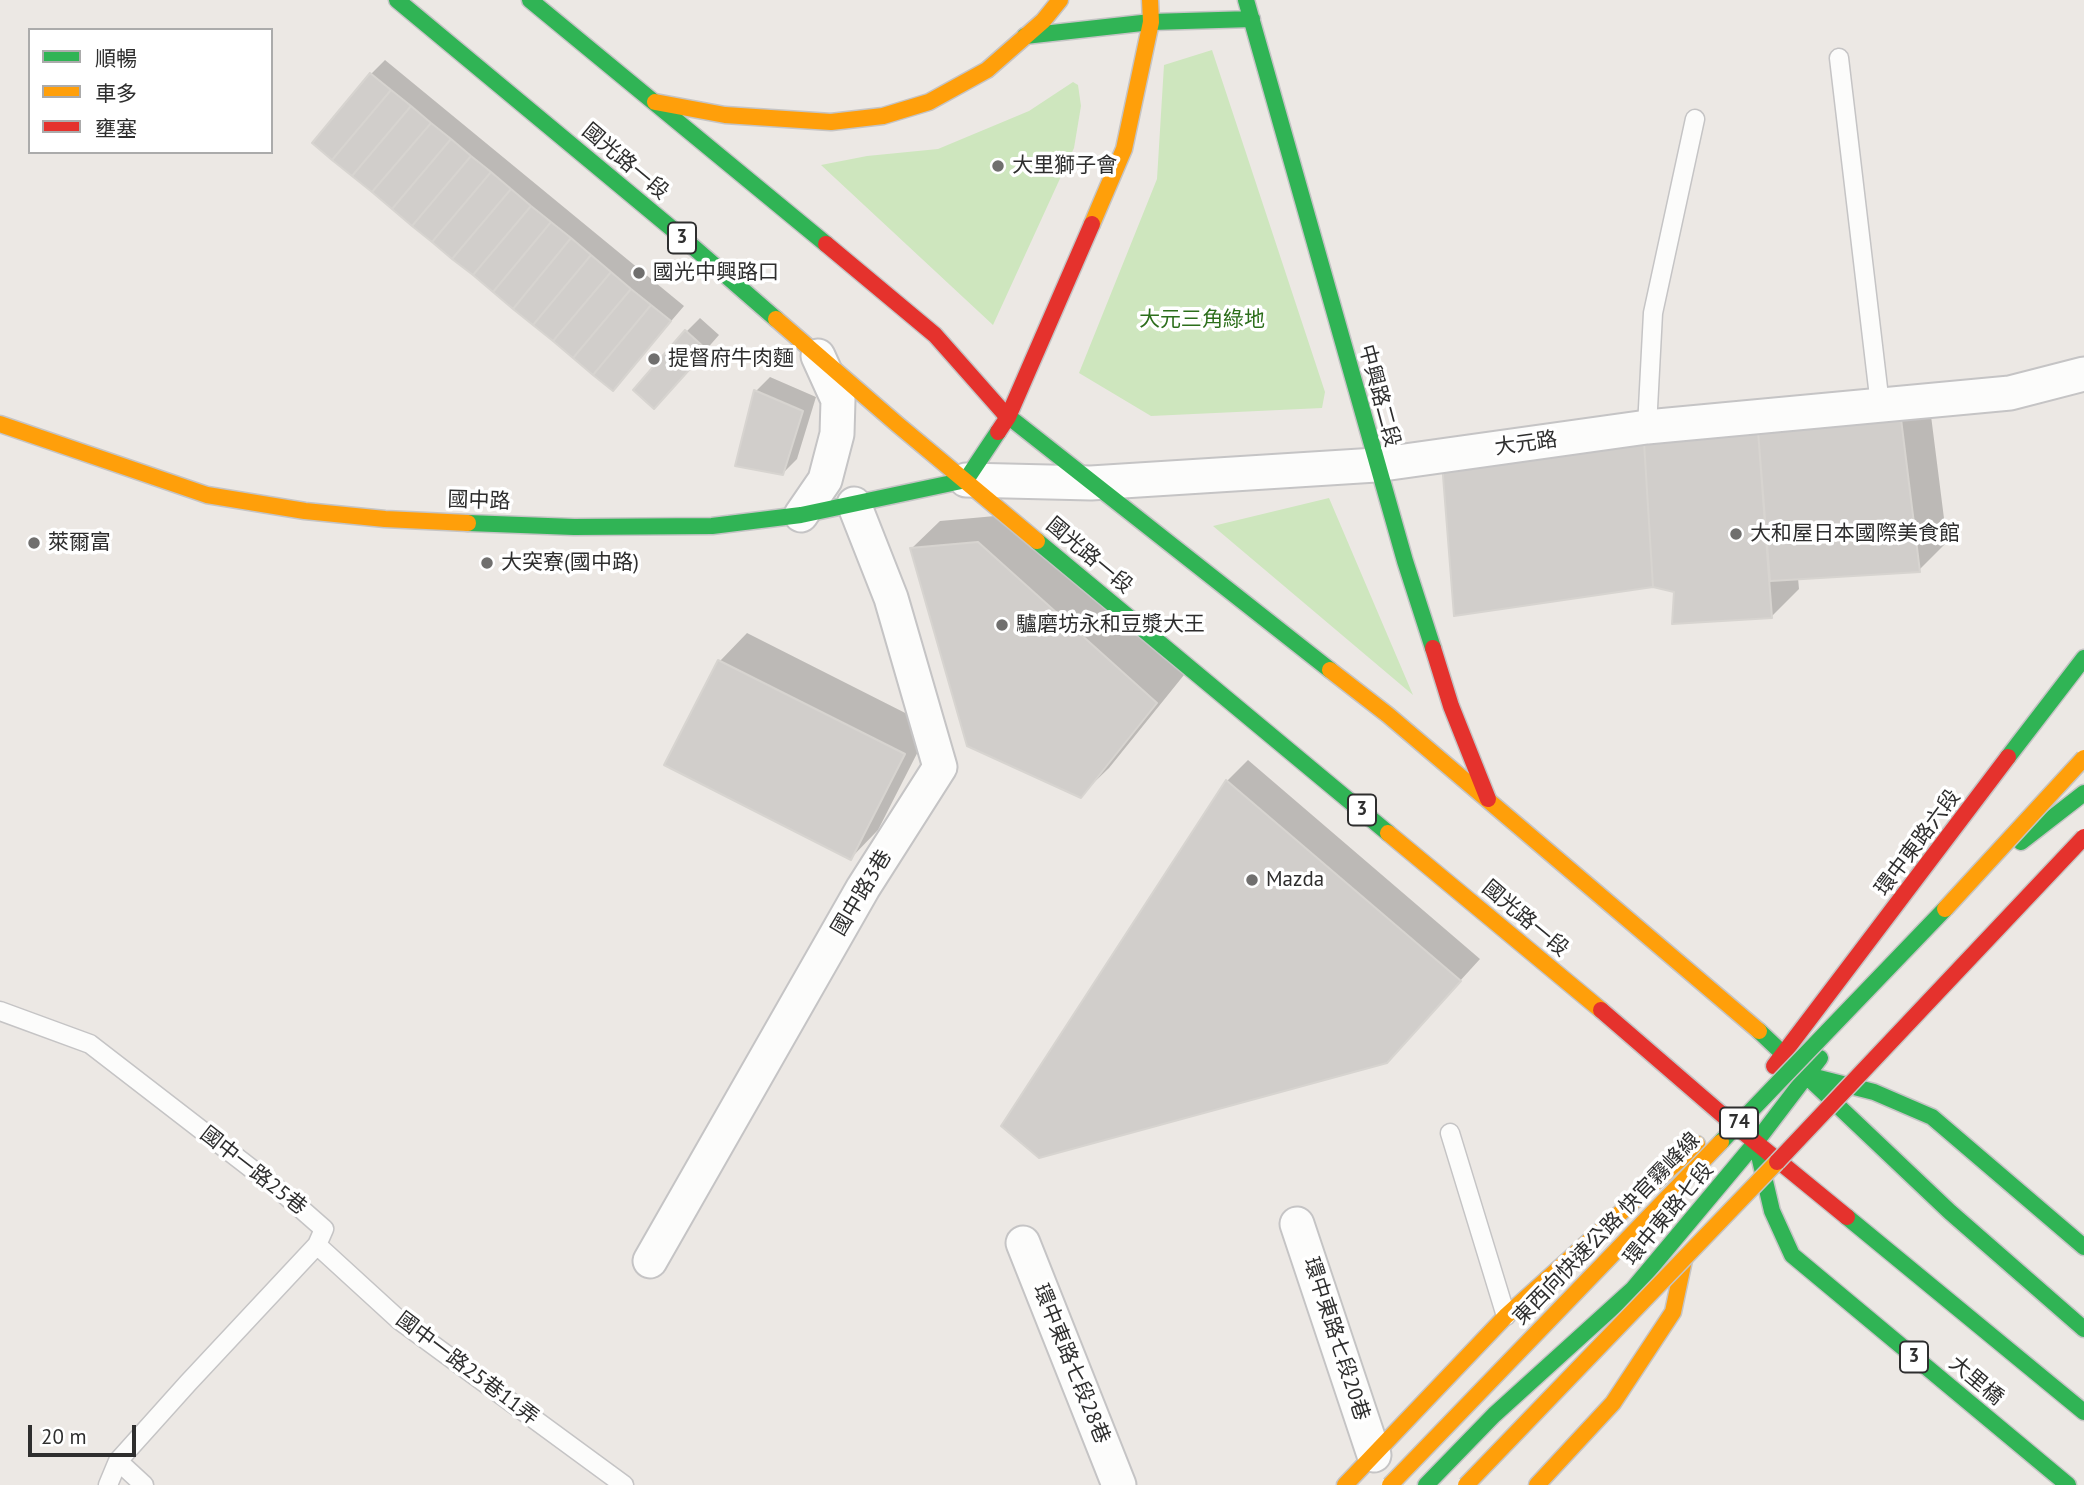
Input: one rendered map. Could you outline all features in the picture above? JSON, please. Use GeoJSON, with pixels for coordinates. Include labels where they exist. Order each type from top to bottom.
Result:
{"type":"FeatureCollection","features":[{"type":"Feature","properties":{"kind":"main road","name":"國光路一段"},"geometry":{"type":"LineString","coordinates":[[397,0],[604,172],[818,356],[1633,1037],[1726,1118],[2084,1412]]}},
{"type":"Feature","properties":{"kind":"main road"},"geometry":{"type":"LineString","coordinates":[[530,0],[935,335],[1008,417],[1388,715],[1786,1053],[1950,1212],[2084,1329]]}},
{"type":"Feature","properties":{"kind":"main road"},"geometry":{"type":"LineString","coordinates":[[653,102],[725,115],[831,122],[883,116],[929,102],[987,70],[1043,20],[1060,0]]}},
{"type":"Feature","properties":{"kind":"main road"},"geometry":{"type":"LineString","coordinates":[[966,480],[1008,417],[1124,149],[1151,22],[1150,0]]}},
{"type":"Feature","properties":{"kind":"main road","name":"中興路二段"},"geometry":{"type":"LineString","coordinates":[[1246,0],[1376,465],[1447,695],[1488,799]]}},
{"type":"Feature","properties":{"kind":"main road"},"geometry":{"type":"LineString","coordinates":[[1025,36],[1151,22],[1252,19]]}},
{"type":"Feature","properties":{"kind":"main road","name":"國中路"},"geometry":{"type":"LineString","coordinates":[[0,424],[207,495],[304,511],[384,519],[574,527],[712,526],[801,515],[966,480]]}},
{"type":"Feature","properties":{"kind":"main road","name":"環中東路六段"},"geometry":{"type":"LineString","coordinates":[[1786,1053],[2084,658]]}},
{"type":"Feature","properties":{"kind":"main road","name":"東西向快速公路 快官霧峰線"},"geometry":{"type":"LineString","coordinates":[[1390,1485],[1970,883],[2084,758]]}},
{"type":"Feature","properties":{"kind":"main road","name":"環中東路七段"},"geometry":{"type":"LineString","coordinates":[[1426,1485],[1494,1415],[1633,1290],[1756,1142],[1926,916],[2084,793]]}},
{"type":"Feature","properties":{"kind":"main road","name":"74"},"geometry":{"type":"LineString","coordinates":[[1464,1485],[1684,1260],[2084,837]]}},
{"type":"Feature","properties":{"kind":"main road","name":"環中東路七段"},"geometry":{"type":"LineString","coordinates":[[1345,1485],[1506,1316],[1726,1118],[1786,1053]]}},
{"type":"Feature","properties":{"kind":"main road"},"geometry":{"type":"LineString","coordinates":[[1807,1075],[1885,1097],[1932,1117],[2084,1247]]}},
{"type":"Feature","properties":{"kind":"main road","name":"大里橋"},"geometry":{"type":"LineString","coordinates":[[1756,1142],[1774,1218],[1792,1255],[2068,1485]]}},
{"type":"Feature","properties":{"kind":"main road"},"geometry":{"type":"LineString","coordinates":[[1537,1485],[1613,1403],[1673,1312],[1684,1260]]}},
{"type":"Feature","properties":{"kind":"main road","name":"環中東路七段"},"geometry":{"type":"LineString","coordinates":[[1464,1485],[1494,1415]]}},
{"type":"Feature","properties":{"kind":"street"},"geometry":{"type":"LineString","coordinates":[[801,515],[825,480],[837,434],[838,400],[818,356]]}},
{"type":"Feature","properties":{"kind":"street","name":"大元路"},"geometry":{"type":"LineString","coordinates":[[966,480],[1091,484],[1376,465],[1647,427],[2010,393],[2084,374]]}},
{"type":"Feature","properties":{"kind":"street","name":"國中路3巷"},"geometry":{"type":"LineString","coordinates":[[650,1261],[863,888],[940,767],[891,598],[854,504]]}},
{"type":"Feature","properties":{"kind":"street","name":"環中東路七段20巷"},"geometry":{"type":"LineString","coordinates":[[1297,1224],[1374,1455]]}},
{"type":"Feature","properties":{"kind":"street","name":"環中東路七段28巷"},"geometry":{"type":"LineString","coordinates":[[1023,1243],[1119,1485]]}},
{"type":"Feature","properties":{"kind":"lane"},"geometry":{"type":"LineString","coordinates":[[1839,58],[1881,405]]}},
{"type":"Feature","properties":{"kind":"lane"},"geometry":{"type":"LineString","coordinates":[[1647,427],[1653,313],[1695,119]]}},
{"type":"Feature","properties":{"kind":"lane","name":"國中一路25巷"},"geometry":{"type":"LineString","coordinates":[[0,1011],[90,1044],[283,1193],[324,1229],[317,1245]]}},
{"type":"Feature","properties":{"kind":"lane"},"geometry":{"type":"LineString","coordinates":[[1450,1133],[1506,1316]]}},
{"type":"Feature","properties":{"kind":"lane"},"geometry":{"type":"LineString","coordinates":[[108,1485],[118,1461],[317,1245]]}},
{"type":"Feature","properties":{"kind":"lane","name":"國中一路25巷11弄"},"geometry":{"type":"LineString","coordinates":[[317,1245],[399,1320],[624,1485]]}},
{"type":"Feature","properties":{"kind":"lane"},"geometry":{"type":"LineString","coordinates":[[118,1461],[144,1485]]}},
{"type":"Feature","properties":{"kind":"green space","name":"大元三角綠地"},"geometry":{"type":"Polygon","coordinates":[[[1212,50],[1325,392],[1322,408],[1151,416],[1079,373],[1157,179],[1164,65],[1212,50]]]}},
{"type":"Feature","properties":{"kind":"green space"},"geometry":{"type":"Polygon","coordinates":[[[1073,82],[1078,85],[1081,106],[1074,148],[993,325],[821,165],[867,156],[938,149],[1029,111],[1073,82]]]}},
{"type":"Feature","properties":{"kind":"green space"},"geometry":{"type":"Polygon","coordinates":[[[1329,498],[1413,695],[1213,526],[1329,498]]]}},
{"type":"Feature","properties":{"kind":"building"},"geometry":{"type":"Polygon","coordinates":[[[370,73],[391,90],[332,160],[312,143],[370,73]]]}},
{"type":"Feature","properties":{"kind":"building"},"geometry":{"type":"Polygon","coordinates":[[[391,90],[411,106],[352,176],[332,160],[391,90]]]}},
{"type":"Feature","properties":{"kind":"building"},"geometry":{"type":"Polygon","coordinates":[[[411,106],[431,123],[372,192],[352,176],[411,106]]]}},
{"type":"Feature","properties":{"kind":"building"},"geometry":{"type":"Polygon","coordinates":[[[431,123],[451,139],[392,209],[372,192],[431,123]]]}},
{"type":"Feature","properties":{"kind":"building"},"geometry":{"type":"Polygon","coordinates":[[[451,139],[471,156],[412,226],[392,209],[451,139]]]}},
{"type":"Feature","properties":{"kind":"building"},"geometry":{"type":"Polygon","coordinates":[[[471,156],[491,172],[432,242],[412,226],[471,156]]]}},
{"type":"Feature","properties":{"kind":"building"},"geometry":{"type":"Polygon","coordinates":[[[491,172],[511,189],[452,259],[432,242],[491,172]]]}},
{"type":"Feature","properties":{"kind":"building"},"geometry":{"type":"Polygon","coordinates":[[[511,189],[531,206],[473,275],[452,259],[511,189]]]}},
{"type":"Feature","properties":{"kind":"building"},"geometry":{"type":"Polygon","coordinates":[[[531,206],[551,222],[493,292],[473,275],[531,206]]]}},
{"type":"Feature","properties":{"kind":"building"},"geometry":{"type":"Polygon","coordinates":[[[551,222],[571,238],[513,309],[493,292],[551,222]]]}},
{"type":"Feature","properties":{"kind":"building"},"geometry":{"type":"Polygon","coordinates":[[[571,238],[591,255],[533,325],[513,309],[571,238]]]}},
{"type":"Feature","properties":{"kind":"building"},"geometry":{"type":"Polygon","coordinates":[[[591,255],[611,272],[553,341],[533,325],[591,255]]]}},
{"type":"Feature","properties":{"kind":"building"},"geometry":{"type":"Polygon","coordinates":[[[611,272],[631,289],[573,358],[553,341],[611,272]]]}},
{"type":"Feature","properties":{"kind":"building"},"geometry":{"type":"Polygon","coordinates":[[[631,289],[651,305],[593,375],[573,358],[631,289]]]}},
{"type":"Feature","properties":{"kind":"building"},"geometry":{"type":"Polygon","coordinates":[[[651,305],[671,321],[613,391],[593,375],[651,305]]]}},
{"type":"Feature","properties":{"kind":"building"},"geometry":{"type":"Polygon","coordinates":[[[685,330],[707,350],[654,409],[633,390],[685,330]]]}},
{"type":"Feature","properties":{"kind":"building"},"geometry":{"type":"Polygon","coordinates":[[[754,390],[803,411],[783,475],[735,466],[754,390]]]}},
{"type":"Feature","properties":{"kind":"building"},"geometry":{"type":"Polygon","coordinates":[[[1901,419],[1920,572],[1770,581],[1758,431],[1901,419]]]}},
{"type":"Feature","properties":{"kind":"building"},"geometry":{"type":"Polygon","coordinates":[[[1758,431],[1772,618],[1672,624],[1674,592],[1653,587],[1644,442],[1758,431]]]}},
{"type":"Feature","properties":{"kind":"building"},"geometry":{"type":"Polygon","coordinates":[[[1644,442],[1653,587],[1454,616],[1442,463],[1644,442]]]}},
{"type":"Feature","properties":{"kind":"building","name":"驢磨坊永和豆漿大王"},"geometry":{"type":"Polygon","coordinates":[[[978,542],[1157,703],[1081,798],[967,746],[910,548],[978,542]]]}},
{"type":"Feature","properties":{"kind":"building"},"geometry":{"type":"Polygon","coordinates":[[[718,660],[905,754],[851,860],[664,765],[718,660]]]}},
{"type":"Feature","properties":{"kind":"building","name":"Mazda"},"geometry":{"type":"Polygon","coordinates":[[[1226,780],[1461,981],[1387,1063],[1039,1158],[1001,1126],[1226,780]]]}},
{"type":"Feature","properties":{"kind":"traffic: fast"},"geometry":{"type":"LineString","coordinates":[[397,0],[676,232],[776,319]]}},
{"type":"Feature","properties":{"kind":"traffic: fast"},"geometry":{"type":"LineString","coordinates":[[530,0],[826,244]]}},
{"type":"Feature","properties":{"kind":"traffic: fast"},"geometry":{"type":"LineString","coordinates":[[1246,0],[1405,561],[1433,648]]}},
{"type":"Feature","properties":{"kind":"traffic: fast"},"geometry":{"type":"LineString","coordinates":[[1025,36],[1151,22],[1252,19]]}},
{"type":"Feature","properties":{"kind":"traffic: fast"},"geometry":{"type":"LineString","coordinates":[[1004,413],[1330,670]]}},
{"type":"Feature","properties":{"kind":"traffic: fast"},"geometry":{"type":"LineString","coordinates":[[468,523],[574,527],[712,526],[801,515],[966,480],[998,432]]}},
{"type":"Feature","properties":{"kind":"traffic: fast"},"geometry":{"type":"LineString","coordinates":[[1037,541],[1388,833]]}},
{"type":"Feature","properties":{"kind":"traffic: fast"},"geometry":{"type":"LineString","coordinates":[[2008,757],[2084,658]]}},
{"type":"Feature","properties":{"kind":"traffic: fast"},"geometry":{"type":"LineString","coordinates":[[2021,842],[2084,793]]}},
{"type":"Feature","properties":{"kind":"traffic: fast"},"geometry":{"type":"LineString","coordinates":[[1721,1142],[1945,909]]}},
{"type":"Feature","properties":{"kind":"traffic: fast"},"geometry":{"type":"LineString","coordinates":[[1759,1031],[1950,1212],[2084,1329]]}},
{"type":"Feature","properties":{"kind":"traffic: fast"},"geometry":{"type":"LineString","coordinates":[[1426,1485],[1494,1415],[1633,1289],[1756,1142],[1820,1058]]}},
{"type":"Feature","properties":{"kind":"traffic: fast"},"geometry":{"type":"LineString","coordinates":[[1819,1078],[1874,1092],[1932,1117],[2084,1247]]}},
{"type":"Feature","properties":{"kind":"traffic: fast"},"geometry":{"type":"LineString","coordinates":[[1757,1147],[1772,1211],[1792,1255],[2068,1485]]}},
{"type":"Feature","properties":{"kind":"traffic: fast"},"geometry":{"type":"LineString","coordinates":[[1847,1217],[2084,1412]]}},
{"type":"Feature","properties":{"kind":"traffic: slow"},"geometry":{"type":"LineString","coordinates":[[655,102],[725,115],[831,122],[883,116],[929,102],[987,70],[1043,21],[1060,0]]}},
{"type":"Feature","properties":{"kind":"traffic: slow"},"geometry":{"type":"LineString","coordinates":[[1092,224],[1124,149],[1151,22],[1150,0]]}},
{"type":"Feature","properties":{"kind":"traffic: slow"},"geometry":{"type":"LineString","coordinates":[[776,319],[1037,541]]}},
{"type":"Feature","properties":{"kind":"traffic: slow"},"geometry":{"type":"LineString","coordinates":[[0,424],[207,495],[305,511],[385,519],[468,523]]}},
{"type":"Feature","properties":{"kind":"traffic: slow"},"geometry":{"type":"LineString","coordinates":[[1330,670],[1388,715],[1759,1031]]}},
{"type":"Feature","properties":{"kind":"traffic: slow"},"geometry":{"type":"LineString","coordinates":[[1945,909],[2084,758]]}},
{"type":"Feature","properties":{"kind":"traffic: slow"},"geometry":{"type":"LineString","coordinates":[[1388,833],[1601,1010]]}},
{"type":"Feature","properties":{"kind":"traffic: slow"},"geometry":{"type":"LineString","coordinates":[[1390,1485],[1721,1142]]}},
{"type":"Feature","properties":{"kind":"traffic: slow"},"geometry":{"type":"LineString","coordinates":[[1345,1485],[1506,1316],[1697,1144]]}},
{"type":"Feature","properties":{"kind":"traffic: slow"},"geometry":{"type":"LineString","coordinates":[[1466,1485],[1777,1162]]}},
{"type":"Feature","properties":{"kind":"traffic: slow"},"geometry":{"type":"LineString","coordinates":[[1537,1485],[1613,1403],[1673,1312],[1684,1260]]}},
{"type":"Feature","properties":{"kind":"traffic: jam"},"geometry":{"type":"LineString","coordinates":[[998,432],[1008,417],[1092,224]]}},
{"type":"Feature","properties":{"kind":"traffic: jam"},"geometry":{"type":"LineString","coordinates":[[826,244],[935,335],[1004,413]]}},
{"type":"Feature","properties":{"kind":"traffic: jam"},"geometry":{"type":"LineString","coordinates":[[1433,648],[1451,706],[1488,799]]}},
{"type":"Feature","properties":{"kind":"traffic: jam"},"geometry":{"type":"LineString","coordinates":[[1774,1066],[2008,757]]}},
{"type":"Feature","properties":{"kind":"traffic: jam"},"geometry":{"type":"LineString","coordinates":[[1777,1162],[2084,837]]}},
{"type":"Feature","properties":{"kind":"traffic: jam"},"geometry":{"type":"LineString","coordinates":[[1601,1010],[1726,1118],[1847,1217]]}},
{"type":"Feature","properties":{"kind":"place","name":"大里獅子會"},"geometry":{"type":"Point","coordinates":[998,166]}},
{"type":"Feature","properties":{"kind":"place","name":"國光中興路口"},"geometry":{"type":"Point","coordinates":[639,273]}},
{"type":"Feature","properties":{"kind":"place","name":"提督府牛肉麵"},"geometry":{"type":"Point","coordinates":[654,359]}},
{"type":"Feature","properties":{"kind":"place","name":"大和屋日本國際美食館"},"geometry":{"type":"Point","coordinates":[1736,534]}},
{"type":"Feature","properties":{"kind":"place","name":"萊爾富"},"geometry":{"type":"Point","coordinates":[34,543]}},
{"type":"Feature","properties":{"kind":"place","name":"大突寮(國中路)"},"geometry":{"type":"Point","coordinates":[487,563]}},
{"type":"Feature","properties":{"kind":"place","name":"驢磨坊永和豆漿大王"},"geometry":{"type":"Point","coordinates":[1002,625]}},
{"type":"Feature","properties":{"kind":"place","name":"Mazda"},"geometry":{"type":"Point","coordinates":[1252,880]}}]}
